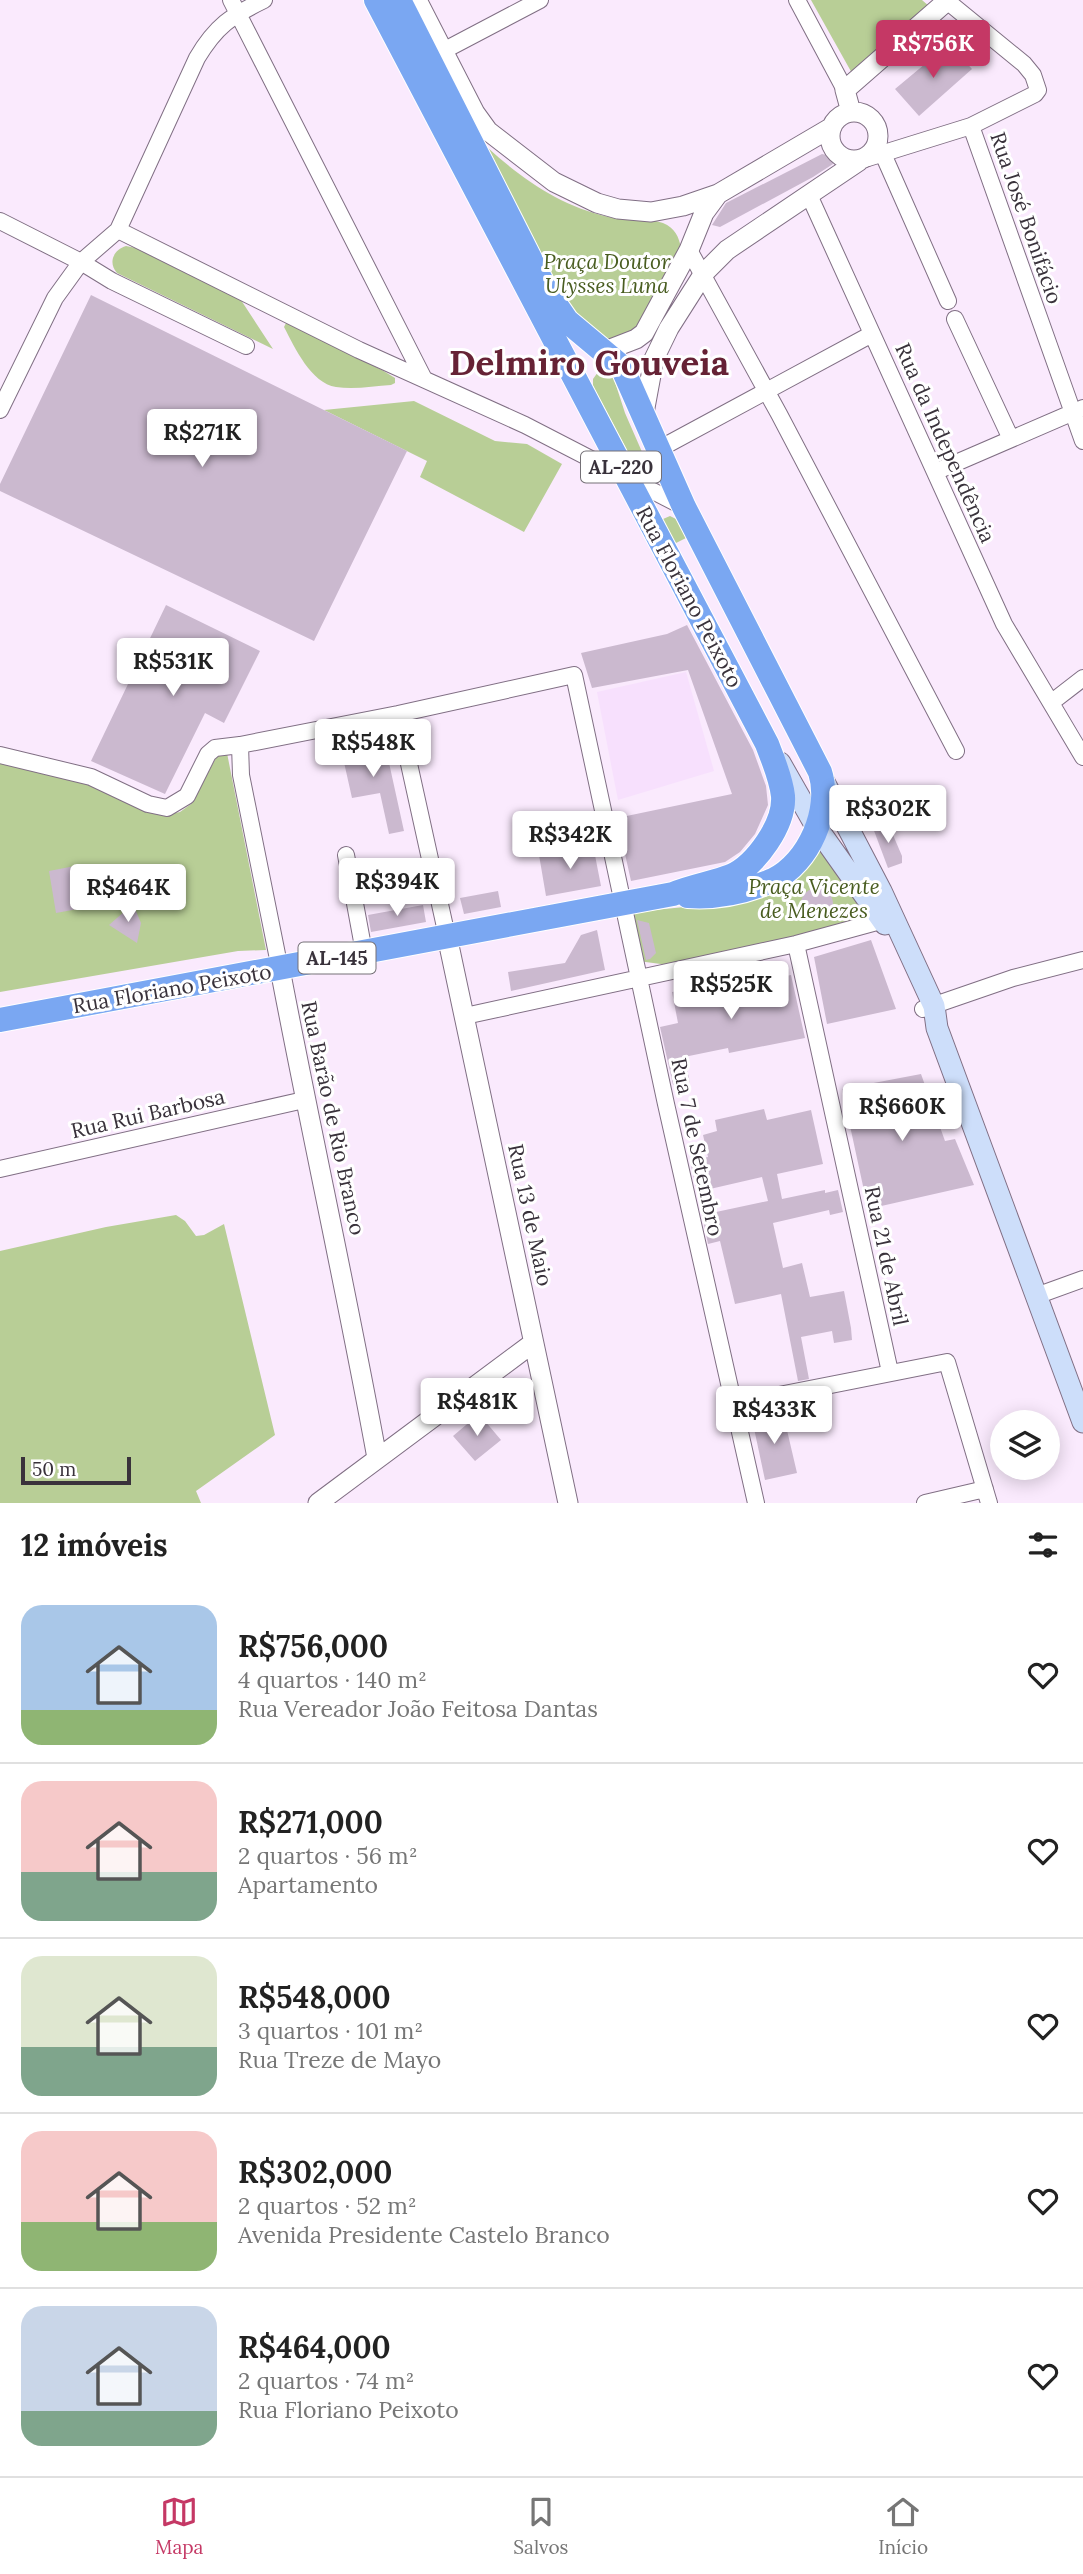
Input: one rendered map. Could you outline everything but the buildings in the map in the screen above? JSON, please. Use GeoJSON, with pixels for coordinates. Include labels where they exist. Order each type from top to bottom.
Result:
{"type":"FeatureCollection","features":[{"type":"Feature","properties":{"kind":"highway","name":"Rua Floriano Peixoto"},"geometry":{"type":"LineString","coordinates":[[0,1020],[673,894],[695,885],[732,876],[753,862],[771,835],[782,810],[783,798],[778,773],[767,744],[376,0]]}},
{"type":"Feature","properties":{"kind":"highway","name":"AL-220"},"geometry":{"type":"LineString","coordinates":[[399,0],[547,292],[567,321],[622,366],[684,507],[822,778]]}},
{"type":"Feature","properties":{"kind":"highway"},"geometry":{"type":"LineString","coordinates":[[586,403],[587,372],[597,356],[605,351]]}},
{"type":"Feature","properties":{"kind":"highway"},"geometry":{"type":"LineString","coordinates":[[718,652],[750,637]]}},
{"type":"Feature","properties":{"kind":"highway","name":"Rua Floriano Peixoto"},"geometry":{"type":"LineString","coordinates":[[673,894],[726,896],[775,879],[802,856],[817,828],[824,805],[822,778]]}},
{"type":"Feature","properties":{"kind":"main road"},"geometry":{"type":"LineString","coordinates":[[767,744],[817,828],[884,920],[928,1007]]}},
{"type":"Feature","properties":{"kind":"main road"},"geometry":{"type":"LineString","coordinates":[[822,778],[881,891],[937,1028],[1083,1422]]}},
{"type":"Feature","properties":{"kind":"street"},"geometry":{"type":"LineString","coordinates":[[0,410],[55,298],[81,262],[118,230],[197,58],[211,35],[234,6],[264,0]]}},
{"type":"Feature","properties":{"kind":"street"},"geometry":{"type":"LineString","coordinates":[[417,0],[475,113],[488,131],[554,182],[597,203],[651,212],[683,206],[718,194],[832,127],[842,115],[851,112],[866,114],[876,125],[879,139],[870,158]]}},
{"type":"Feature","properties":{"kind":"street"},"geometry":{"type":"LineString","coordinates":[[443,51],[540,0]]}},
{"type":"Feature","properties":{"kind":"street"},"geometry":{"type":"LineString","coordinates":[[797,0],[845,90],[851,112]]}},
{"type":"Feature","properties":{"kind":"street"},"geometry":{"type":"LineString","coordinates":[[644,413],[654,359],[669,328],[704,273],[727,250],[870,158],[971,126],[1035,94],[1038,90],[1033,75],[1024,64],[948,1],[845,90]]}},
{"type":"Feature","properties":{"kind":"street"},"geometry":{"type":"LineString","coordinates":[[234,6],[424,379]]}},
{"type":"Feature","properties":{"kind":"street","name":"Rua José Bonifácio"},"geometry":{"type":"LineString","coordinates":[[971,126],[1077,410],[1083,441]]}},
{"type":"Feature","properties":{"kind":"street"},"geometry":{"type":"LineString","coordinates":[[832,127],[830,134],[834,148],[845,158],[870,158]]}},
{"type":"Feature","properties":{"kind":"street"},"geometry":{"type":"LineString","coordinates":[[870,158],[948,301]]}},
{"type":"Feature","properties":{"kind":"street"},"geometry":{"type":"LineString","coordinates":[[605,351],[644,333],[689,250],[704,213],[718,194]]}},
{"type":"Feature","properties":{"kind":"street","name":"Rua da Independência"},"geometry":{"type":"LineString","coordinates":[[809,195],[1004,624],[1083,757]]}},
{"type":"Feature","properties":{"kind":"street"},"geometry":{"type":"LineString","coordinates":[[0,222],[81,262],[112,281],[246,346]]}},
{"type":"Feature","properties":{"kind":"street"},"geometry":{"type":"LineString","coordinates":[[118,230],[359,350],[525,425],[684,507]]}},
{"type":"Feature","properties":{"kind":"street"},"geometry":{"type":"LineString","coordinates":[[689,250],[767,391],[956,751]]}},
{"type":"Feature","properties":{"kind":"street"},"geometry":{"type":"LineString","coordinates":[[955,319],[1012,439]]}},
{"type":"Feature","properties":{"kind":"street"},"geometry":{"type":"LineString","coordinates":[[659,449],[872,334]]}},
{"type":"Feature","properties":{"kind":"street"},"geometry":{"type":"LineString","coordinates":[[935,472],[1077,410]]}},
{"type":"Feature","properties":{"kind":"street","name":"Rua 7 de Setembro"},"geometry":{"type":"LineString","coordinates":[[398,714],[574,675],[756,1503]]}},
{"type":"Feature","properties":{"kind":"street"},"geometry":{"type":"LineString","coordinates":[[1052,702],[1083,678]]}},
{"type":"Feature","properties":{"kind":"street"},"geometry":{"type":"LineString","coordinates":[[0,755],[91,777],[148,804],[167,808],[187,796],[208,754],[215,748],[398,714],[447,936]]}},
{"type":"Feature","properties":{"kind":"street","name":"Rua Barão de Rio Branco"},"geometry":{"type":"LineString","coordinates":[[240,745],[241,775],[304,1100],[354,1329],[377,1458]]}},
{"type":"Feature","properties":{"kind":"street"},"geometry":{"type":"LineString","coordinates":[[346,855],[364,952]]}},
{"type":"Feature","properties":{"kind":"street"},"geometry":{"type":"LineString","coordinates":[[465,1016],[639,980],[796,944],[884,920]]}},
{"type":"Feature","properties":{"kind":"street","name":"Rua 13 de Maio"},"geometry":{"type":"LineString","coordinates":[[447,936],[568,1503]]}},
{"type":"Feature","properties":{"kind":"street","name":"Rua 21 de Abril"},"geometry":{"type":"LineString","coordinates":[[796,944],[890,1372]]}},
{"type":"Feature","properties":{"kind":"street"},"geometry":{"type":"LineString","coordinates":[[928,1007],[1013,978],[1082,965]]}},
{"type":"Feature","properties":{"kind":"street","name":"Rua Rui Barbosa"},"geometry":{"type":"LineString","coordinates":[[0,1169],[304,1100]]}},
{"type":"Feature","properties":{"kind":"street"},"geometry":{"type":"LineString","coordinates":[[1036,1296],[1083,1279]]}},
{"type":"Feature","properties":{"kind":"street"},"geometry":{"type":"LineString","coordinates":[[318,1503],[533,1343]]}},
{"type":"Feature","properties":{"kind":"street"},"geometry":{"type":"LineString","coordinates":[[734,1405],[947,1362],[987,1496],[925,1503]]}},
{"type":"Feature","properties":{"kind":"shaded area"},"geometry":{"type":"Polygon","coordinates":[[[686,672],[714,771],[618,800],[597,692],[686,672]]]}},
{"type":"Feature","properties":{"kind":"green space"},"geometry":{"type":"Polygon","coordinates":[[[811,0],[922,0],[930,7],[853,75],[811,0]]]}},
{"type":"Feature","properties":{"kind":"green space","name":"Praça Doutor Ulysses Luna"},"geometry":{"type":"Polygon","coordinates":[[[487,147],[529,181],[559,199],[609,217],[657,221],[673,230],[681,248],[642,328],[610,339],[597,336],[578,326],[487,147]]]}},
{"type":"Feature","properties":{"kind":"green space"},"geometry":{"type":"Polygon","coordinates":[[[126,246],[136,248],[239,297],[273,349],[117,273],[113,257],[126,246]]]}},
{"type":"Feature","properties":{"kind":"green space"},"geometry":{"type":"Polygon","coordinates":[[[286,323],[382,370],[395,378],[395,383],[350,388],[327,384],[311,372],[293,345],[284,327],[286,323]]]}},
{"type":"Feature","properties":{"kind":"green space"},"geometry":{"type":"Polygon","coordinates":[[[598,372],[609,372],[613,376],[625,413],[656,484],[639,473],[593,386],[593,379],[598,372]]]}},
{"type":"Feature","properties":{"kind":"green space"},"geometry":{"type":"Polygon","coordinates":[[[414,401],[495,441],[527,444],[562,464],[524,532],[420,477],[427,461],[324,410],[414,401]]]}},
{"type":"Feature","properties":{"kind":"green space"},"geometry":{"type":"Polygon","coordinates":[[[670,516],[676,519],[686,538],[674,544],[663,522],[663,519],[670,516]]]}},
{"type":"Feature","properties":{"kind":"green space"},"geometry":{"type":"Polygon","coordinates":[[[227,753],[266,950],[238,951],[0,992],[0,760],[92,785],[151,813],[165,815],[180,812],[191,804],[217,756],[227,753]]]}},
{"type":"Feature","properties":{"kind":"green space","name":"Praça Vicente de Menezes"},"geometry":{"type":"Polygon","coordinates":[[[821,850],[864,903],[859,922],[676,966],[638,961],[630,917],[635,912],[704,905],[778,886],[821,850]]]}},
{"type":"Feature","properties":{"kind":"green space"},"geometry":{"type":"Polygon","coordinates":[[[176,1215],[185,1221],[196,1236],[204,1235],[224,1224],[275,1435],[196,1491],[201,1503],[0,1503],[0,1251],[106,1227],[176,1215]]]}},
{"type":"Feature","properties":{"kind":"district","name":"Delmiro Gouveia"},"geometry":{"type":"Point","coordinates":[589,363]}}]}
